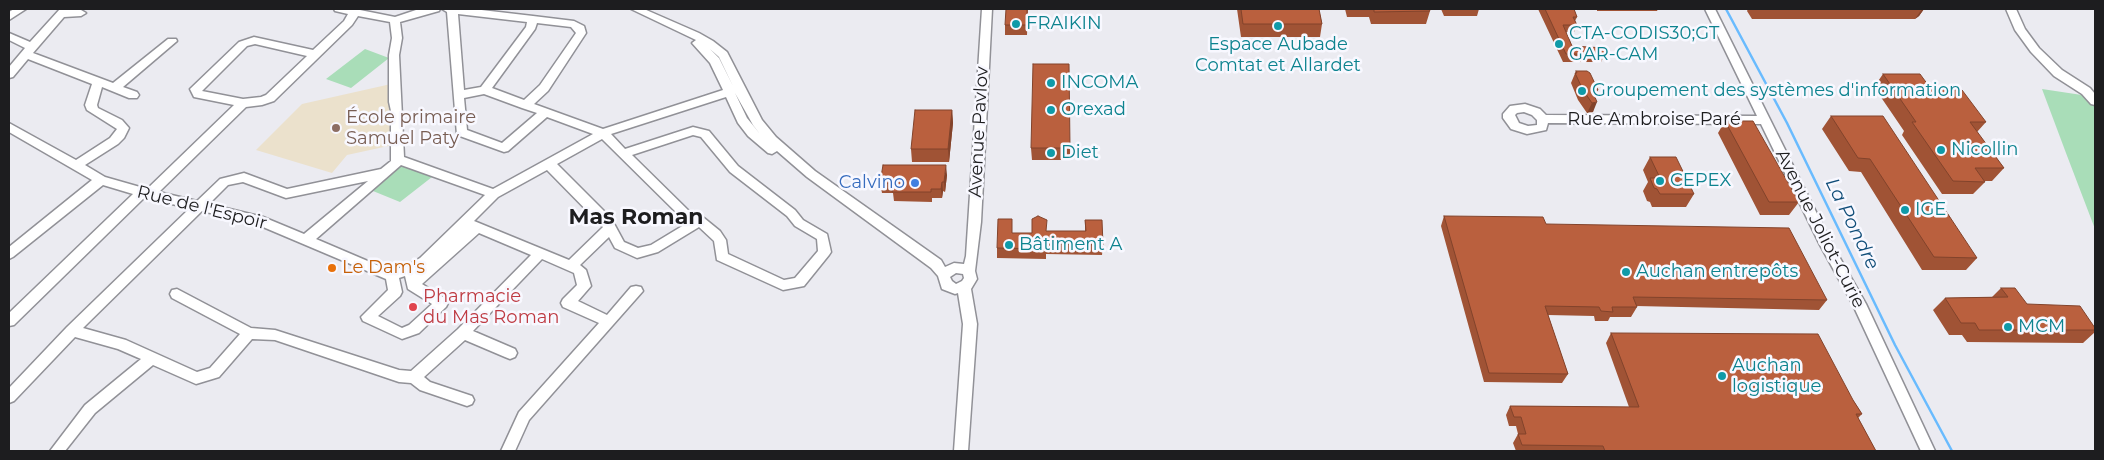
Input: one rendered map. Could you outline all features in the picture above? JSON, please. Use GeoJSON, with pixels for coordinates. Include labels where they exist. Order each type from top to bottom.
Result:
{"type":"FeatureCollection","features":[{"type":"Feature","properties":{"kind":"street"},"geometry":{"type":"LineString","coordinates":[[9,17],[21,9]]}},
{"type":"Feature","properties":{"kind":"street"},"geometry":{"type":"LineString","coordinates":[[340,9],[395,20],[435,9]]}},
{"type":"Feature","properties":{"kind":"street"},"geometry":{"type":"LineString","coordinates":[[447,9],[574,24],[580,28],[581,33],[544,88],[526,105]]}},
{"type":"Feature","properties":{"kind":"street"},"geometry":{"type":"LineString","coordinates":[[452,9],[461,132],[504,148],[546,112]]}},
{"type":"Feature","properties":{"kind":"street"},"geometry":{"type":"LineString","coordinates":[[636,9],[677,28],[696,42],[715,61],[756,122],[772,140],[811,174],[953,269],[944,279],[947,285],[959,288],[969,315],[970,324],[961,451]]}},
{"type":"Feature","properties":{"kind":"street","name":"Avenue Pavlov"},"geometry":{"type":"LineString","coordinates":[[959,288],[971,279],[953,269],[972,256],[987,9]]}},
{"type":"Feature","properties":{"kind":"street","name":"Avenue Joliot-Curie"},"geometry":{"type":"LineString","coordinates":[[1710,9],[1826,245],[1859,304],[1928,451]]}},
{"type":"Feature","properties":{"kind":"street"},"geometry":{"type":"LineString","coordinates":[[2011,9],[2020,30],[2035,50],[2058,73],[2086,91],[2095,101]]}},
{"type":"Feature","properties":{"kind":"street"},"geometry":{"type":"LineString","coordinates":[[9,74],[63,12],[81,12]]}},
{"type":"Feature","properties":{"kind":"street"},"geometry":{"type":"LineString","coordinates":[[315,54],[254,40],[243,44],[196,90],[198,94],[243,103],[270,98],[348,23],[355,12]]}},
{"type":"Feature","properties":{"kind":"street"},"geometry":{"type":"LineString","coordinates":[[485,90],[531,28],[533,19]]}},
{"type":"Feature","properties":{"kind":"street"},"geometry":{"type":"LineString","coordinates":[[306,240],[395,164],[398,159],[395,102],[394,55],[397,38],[395,20]]}},
{"type":"Feature","properties":{"kind":"street"},"geometry":{"type":"LineString","coordinates":[[9,36],[30,52],[133,95]]}},
{"type":"Feature","properties":{"kind":"street"},"geometry":{"type":"LineString","coordinates":[[114,88],[172,40]]}},
{"type":"Feature","properties":{"kind":"street"},"geometry":{"type":"LineString","coordinates":[[77,165],[114,141],[120,135],[123,128],[118,123],[93,110],[91,105],[98,82]]}},
{"type":"Feature","properties":{"kind":"street"},"geometry":{"type":"LineString","coordinates":[[458,95],[485,90],[603,133],[623,154],[688,217],[700,221],[720,240],[722,258],[783,285],[799,282],[825,252],[823,238],[799,223],[791,213],[734,169],[705,134],[693,132],[623,154]]}},
{"type":"Feature","properties":{"kind":"street"},"geometry":{"type":"LineString","coordinates":[[413,285],[471,225],[494,194],[603,133],[734,90]]}},
{"type":"Feature","properties":{"kind":"street"},"geometry":{"type":"LineString","coordinates":[[9,321],[243,103]]}},
{"type":"Feature","properties":{"kind":"street","name":"Rue Ambroise Paré"},"geometry":{"type":"LineString","coordinates":[[1543,119],[1765,120]]}},
{"type":"Feature","properties":{"kind":"street","name":"Rue de l'Espoir"},"geometry":{"type":"LineString","coordinates":[[9,127],[101,180],[145,194],[259,220],[382,273],[401,273]]}},
{"type":"Feature","properties":{"kind":"street"},"geometry":{"type":"LineString","coordinates":[[398,159],[494,194]]}},
{"type":"Feature","properties":{"kind":"street"},"geometry":{"type":"LineString","coordinates":[[549,164],[607,221],[618,244],[637,253],[654,249],[700,221]]}},
{"type":"Feature","properties":{"kind":"street"},"geometry":{"type":"LineString","coordinates":[[9,397],[72,331],[224,182],[244,177],[286,194],[384,173]]}},
{"type":"Feature","properties":{"kind":"street"},"geometry":{"type":"LineString","coordinates":[[9,254],[101,180]]}},
{"type":"Feature","properties":{"kind":"street"},"geometry":{"type":"LineString","coordinates":[[471,225],[580,270],[584,286],[568,303],[608,321]]}},
{"type":"Feature","properties":{"kind":"street"},"geometry":{"type":"LineString","coordinates":[[401,273],[413,285],[440,303],[414,329],[402,334],[368,318],[396,292],[401,273],[425,260],[471,225]]}},
{"type":"Feature","properties":{"kind":"street"},"geometry":{"type":"LineString","coordinates":[[571,266],[610,228]]}},
{"type":"Feature","properties":{"kind":"street"},"geometry":{"type":"LineString","coordinates":[[414,377],[462,333],[540,253]]}},
{"type":"Feature","properties":{"kind":"street"},"geometry":{"type":"LineString","coordinates":[[508,451],[524,416],[636,291]]}},
{"type":"Feature","properties":{"kind":"street"},"geometry":{"type":"LineString","coordinates":[[178,294],[249,333],[275,335],[399,376],[414,377],[425,386],[467,400]]}},
{"type":"Feature","properties":{"kind":"street"},"geometry":{"type":"LineString","coordinates":[[72,331],[121,344],[196,378],[214,373],[249,333]]}},
{"type":"Feature","properties":{"kind":"street"},"geometry":{"type":"LineString","coordinates":[[462,333],[510,354]]}},
{"type":"Feature","properties":{"kind":"street"},"geometry":{"type":"LineString","coordinates":[[57,451],[90,409],[152,358]]}},
{"type":"Feature","properties":{"kind":"shaded area","name":"École primaire Samuel Paty"},"geometry":{"type":"Polygon","coordinates":[[[391,84],[393,145],[347,155],[332,173],[256,150],[302,104],[391,84]]]}},
{"type":"Feature","properties":{"kind":"green space"},"geometry":{"type":"Polygon","coordinates":[[[365,49],[389,58],[351,88],[326,79],[365,49]]]}},
{"type":"Feature","properties":{"kind":"green space"},"geometry":{"type":"Polygon","coordinates":[[[2042,89],[2095,97],[2095,229],[2066,153],[2042,89]]]}},
{"type":"Feature","properties":{"kind":"green space"},"geometry":{"type":"Polygon","coordinates":[[[402,165],[432,177],[400,202],[373,191],[402,165]]]}},
{"type":"Feature","properties":{"kind":"building"},"geometry":{"type":"Polygon","coordinates":[[[1006,9],[1027,9],[1027,25],[1005,25],[1006,9]]]}},
{"type":"Feature","properties":{"kind":"building"},"geometry":{"type":"Polygon","coordinates":[[[1241,9],[1319,9],[1322,24],[1243,24],[1241,9]]]}},
{"type":"Feature","properties":{"kind":"building"},"geometry":{"type":"Polygon","coordinates":[[[1374,9],[1429,9],[1430,11],[1374,12],[1374,9]]]}},
{"type":"Feature","properties":{"kind":"building"},"geometry":{"type":"Polygon","coordinates":[[[1545,9],[1574,9],[1577,17],[1573,17],[1577,25],[1563,25],[1572,46],[1605,48],[1605,54],[1566,54],[1545,9]]]}},
{"type":"Feature","properties":{"kind":"building"},"geometry":{"type":"Polygon","coordinates":[[[1033,64],[1069,64],[1070,148],[1031,148],[1033,64]]]}},
{"type":"Feature","properties":{"kind":"building"},"geometry":{"type":"Polygon","coordinates":[[[1576,71],[1587,71],[1590,73],[1598,90],[1592,90],[1597,102],[1592,103],[1583,90],[1575,73],[1577,73],[1576,71]]]}},
{"type":"Feature","properties":{"kind":"building","name":"Nicollin"},"geometry":{"type":"Polygon","coordinates":[[[1883,74],[1920,74],[1931,89],[1962,90],[1986,122],[1970,122],[2004,168],[1975,168],[1985,182],[1953,181],[1912,122],[1916,122],[1883,74]]]}},
{"type":"Feature","properties":{"kind":"building"},"geometry":{"type":"Polygon","coordinates":[[[915,110],[952,110],[948,149],[911,149],[915,110]]]}},
{"type":"Feature","properties":{"kind":"building"},"geometry":{"type":"Polygon","coordinates":[[[1831,116],[1883,116],[1977,258],[1934,257],[1870,159],[1858,158],[1831,116]]]}},
{"type":"Feature","properties":{"kind":"building"},"geometry":{"type":"Polygon","coordinates":[[[1725,121],[1753,121],[1799,202],[1769,202],[1725,121]]]}},
{"type":"Feature","properties":{"kind":"building"},"geometry":{"type":"Polygon","coordinates":[[[1650,157],[1676,157],[1694,194],[1660,194],[1654,188],[1650,178],[1660,178],[1650,157]]]}},
{"type":"Feature","properties":{"kind":"building"},"geometry":{"type":"Polygon","coordinates":[[[883,165],[946,165],[944,182],[942,182],[941,189],[931,189],[931,192],[892,192],[894,184],[880,183],[883,165]]]}},
{"type":"Feature","properties":{"kind":"building"},"geometry":{"type":"Polygon","coordinates":[[[1038,216],[1047,220],[1046,231],[1086,231],[1085,220],[1102,220],[1103,245],[1046,244],[1046,249],[997,248],[998,219],[1012,219],[1012,233],[1032,233],[1032,219],[1038,216]]]}},
{"type":"Feature","properties":{"kind":"building","name":"Auchan entrepôts"},"geometry":{"type":"Polygon","coordinates":[[[1444,216],[1543,217],[1546,224],[1789,228],[1827,300],[1633,297],[1637,307],[1612,307],[1613,312],[1601,311],[1599,307],[1545,306],[1568,374],[1489,373],[1444,216]]]}},
{"type":"Feature","properties":{"kind":"building"},"geometry":{"type":"Polygon","coordinates":[[[2001,288],[2015,288],[2027,304],[2080,306],[2095,330],[1979,330],[1975,323],[1961,323],[1945,298],[2008,297],[2001,288]]]}},
{"type":"Feature","properties":{"kind":"building","name":"Auchan logistique"},"geometry":{"type":"Polygon","coordinates":[[[1611,333],[1818,334],[1862,414],[1856,414],[1876,451],[1605,451],[1603,446],[1522,445],[1518,434],[1526,434],[1521,417],[1514,417],[1510,406],[1639,407],[1611,333]]]}},
{"type":"Feature","properties":{"kind":"waterway","name":"La Pondre"},"geometry":{"type":"LineString","coordinates":[[1726,9],[1787,123],[1895,345],[1952,451]]}},
{"type":"Feature","properties":{"kind":"place","name":"FRAIKIN"},"geometry":{"type":"Point","coordinates":[1016,24]}},
{"type":"Feature","properties":{"kind":"place","name":"Espace Aubade Comtat et Allardet"},"geometry":{"type":"Point","coordinates":[1278,26]}},
{"type":"Feature","properties":{"kind":"place","name":"CTA-CODIS30;GT GAR-CAM"},"geometry":{"type":"Point","coordinates":[1559,44]}},
{"type":"Feature","properties":{"kind":"place","name":"INCOMA"},"geometry":{"type":"Point","coordinates":[1051,83]}},
{"type":"Feature","properties":{"kind":"place","name":"Groupement des systèmes d'information"},"geometry":{"type":"Point","coordinates":[1582,91]}},
{"type":"Feature","properties":{"kind":"place","name":"Orexad"},"geometry":{"type":"Point","coordinates":[1051,110]}},
{"type":"Feature","properties":{"kind":"place","name":"École primaire Samuel Paty"},"geometry":{"type":"Point","coordinates":[336,128]}},
{"type":"Feature","properties":{"kind":"place","name":"Nicollin"},"geometry":{"type":"Point","coordinates":[1941,150]}},
{"type":"Feature","properties":{"kind":"place","name":"Diet"},"geometry":{"type":"Point","coordinates":[1051,153]}},
{"type":"Feature","properties":{"kind":"place","name":"CEPEX"},"geometry":{"type":"Point","coordinates":[1660,181]}},
{"type":"Feature","properties":{"kind":"place","name":"Calvino"},"geometry":{"type":"Point","coordinates":[915,183]}},
{"type":"Feature","properties":{"kind":"place","name":"IGE"},"geometry":{"type":"Point","coordinates":[1905,210]}},
{"type":"Feature","properties":{"kind":"place","name":"Bâtiment A"},"geometry":{"type":"Point","coordinates":[1009,245]}},
{"type":"Feature","properties":{"kind":"place","name":"Le Dam's"},"geometry":{"type":"Point","coordinates":[332,268]}},
{"type":"Feature","properties":{"kind":"place","name":"Auchan entrepôts"},"geometry":{"type":"Point","coordinates":[1626,272]}},
{"type":"Feature","properties":{"kind":"place","name":"Pharmacie du Mas Roman"},"geometry":{"type":"Point","coordinates":[413,307]}},
{"type":"Feature","properties":{"kind":"place","name":"MCM"},"geometry":{"type":"Point","coordinates":[2008,327]}},
{"type":"Feature","properties":{"kind":"place","name":"Auchan logistique"},"geometry":{"type":"Point","coordinates":[1722,376]}},
{"type":"Feature","properties":{"kind":"district","name":"Mas Roman"},"geometry":{"type":"Point","coordinates":[636,218]}}]}
